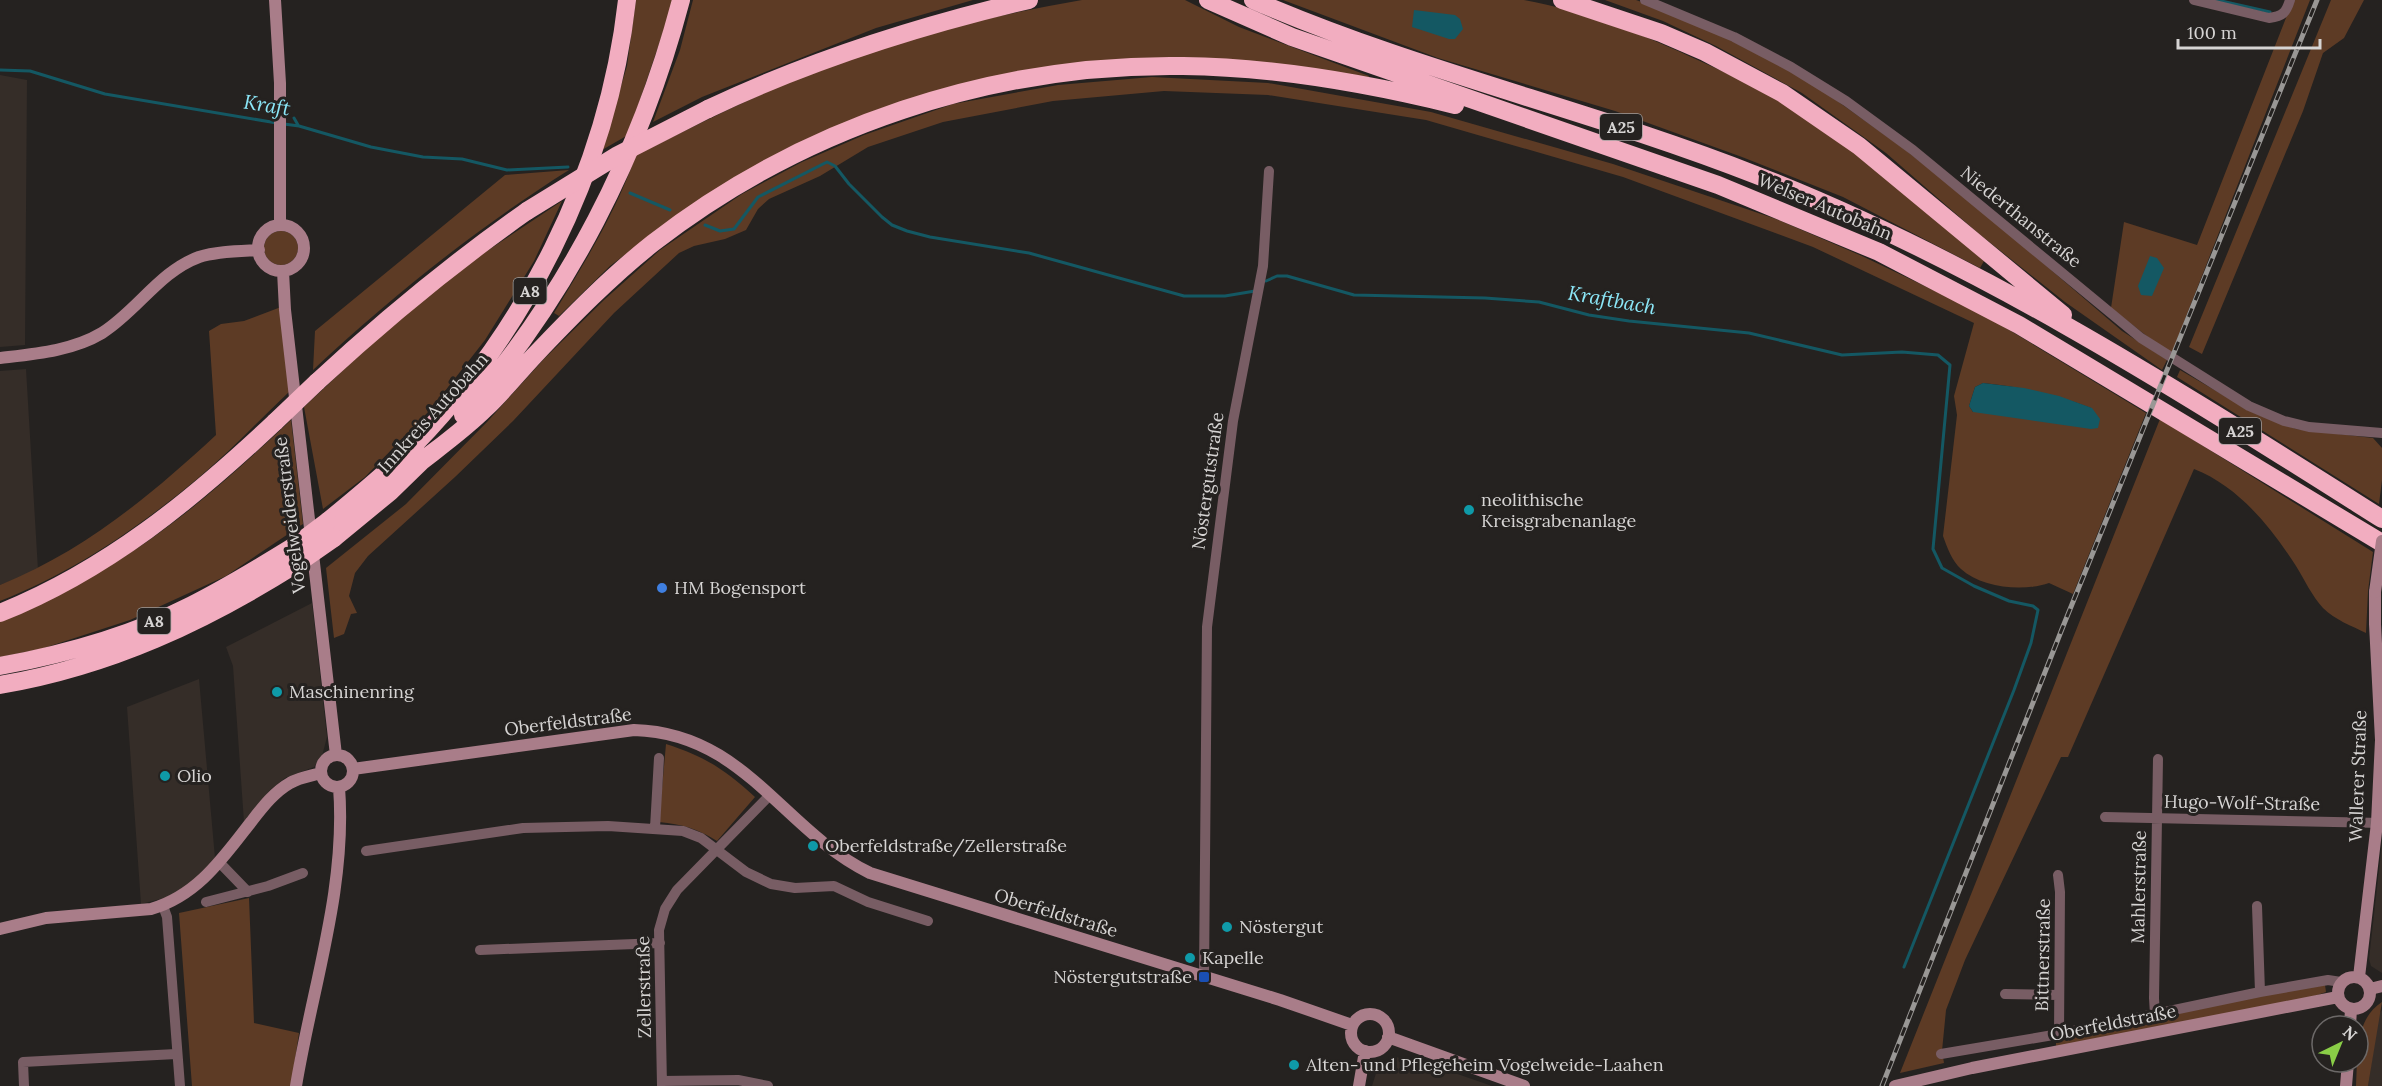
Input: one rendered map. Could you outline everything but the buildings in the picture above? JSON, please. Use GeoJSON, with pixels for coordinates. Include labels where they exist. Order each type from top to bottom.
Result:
{"type":"FeatureCollection","features":[{"type":"Feature","properties":{"kind":"highway","name":"Innkreis Autobahn"},"geometry":{"type":"LineString","coordinates":[[331,530],[435,422],[481,364],[525,299],[563,226],[595,144],[617,61],[627,0]]}},
{"type":"Feature","properties":{"kind":"highway","name":"Innkreis Autobahn"},"geometry":{"type":"LineString","coordinates":[[0,685],[78,667],[150,642],[241,599],[297,554],[331,530],[381,500],[418,464],[477,400],[503,367],[548,304],[575,258],[622,169],[654,89],[681,0]]}},
{"type":"Feature","properties":{"kind":"highway"},"geometry":{"type":"LineString","coordinates":[[0,613],[71,579],[124,547],[174,512],[220,473],[407,301],[527,211],[618,155],[708,109],[802,68],[884,38],[1029,0]]}},
{"type":"Feature","properties":{"kind":"highway","name":"Welser Autobahn"},"geometry":{"type":"LineString","coordinates":[[1208,0],[1292,37],[1718,185],[1879,252],[2019,325],[2382,542]]}},
{"type":"Feature","properties":{"kind":"highway","name":"Welser Autobahn"},"geometry":{"type":"LineString","coordinates":[[1253,0],[1365,44],[1673,144],[1758,176],[1899,238],[2098,342],[2382,519]]}},
{"type":"Feature","properties":{"kind":"highway"},"geometry":{"type":"LineString","coordinates":[[1562,0],[1618,17],[1705,52],[1782,93],[1816,115],[1892,172],[2098,342]]}},
{"type":"Feature","properties":{"kind":"highway"},"geometry":{"type":"LineString","coordinates":[[418,464],[487,408],[568,320],[623,268],[690,216],[721,195],[799,152],[905,109],[996,84],[1042,76],[1126,67],[1182,65],[1290,73],[1356,84],[1533,122]]}},
{"type":"Feature","properties":{"kind":"highway","name":"Innkreis Autobahn"},"geometry":{"type":"LineString","coordinates":[[0,666],[33,660],[108,639],[149,624],[297,554]]}},
{"type":"Feature","properties":{"kind":"main road"},"geometry":{"type":"LineString","coordinates":[[275,0],[280,117],[280,225]]}},
{"type":"Feature","properties":{"kind":"main road"},"geometry":{"type":"LineString","coordinates":[[280,225],[293,228],[299,233],[304,246],[301,260],[290,269],[283,271],[270,267],[260,257],[259,250],[261,236],[273,226],[280,225]]}},
{"type":"Feature","properties":{"kind":"main road"},"geometry":{"type":"LineString","coordinates":[[0,358],[49,352],[84,341],[114,324],[163,280],[187,263],[207,255],[259,250]]}},
{"type":"Feature","properties":{"kind":"main road","name":"Vogelweiderstraße"},"geometry":{"type":"LineString","coordinates":[[283,271],[285,310],[336,755]]}},
{"type":"Feature","properties":{"kind":"main road","name":"Wallerer Straße"},"geometry":{"type":"LineString","coordinates":[[2359,977],[2380,823],[2381,740],[2375,592],[2382,542]]}},
{"type":"Feature","properties":{"kind":"main road","name":"Oberfeldstraße"},"geometry":{"type":"LineString","coordinates":[[353,769],[624,731],[657,731],[678,735],[701,744],[745,774],[830,850],[847,862],[870,873],[1352,1025]]}},
{"type":"Feature","properties":{"kind":"main road"},"geometry":{"type":"LineString","coordinates":[[336,755],[349,760],[353,769],[348,783],[339,787],[325,782],[321,773],[324,761],[336,755]]}},
{"type":"Feature","properties":{"kind":"main road"},"geometry":{"type":"LineString","coordinates":[[0,929],[46,918],[163,906],[185,895],[219,862],[259,811],[281,789],[300,778],[321,773]]}},
{"type":"Feature","properties":{"kind":"main road"},"geometry":{"type":"LineString","coordinates":[[296,1086],[333,895],[340,836],[339,787]]}},
{"type":"Feature","properties":{"kind":"main road"},"geometry":{"type":"LineString","coordinates":[[2353,976],[2359,977],[2376,987],[2366,1004],[2359,1008],[2345,1007],[2338,997],[2341,982],[2353,976]]}},
{"type":"Feature","properties":{"kind":"main road","name":"Oberfeldstraße"},"geometry":{"type":"LineString","coordinates":[[1895,1086],[1972,1068],[2338,997]]}},
{"type":"Feature","properties":{"kind":"main road"},"geometry":{"type":"LineString","coordinates":[[2351,1009],[2351,1014]]}},
{"type":"Feature","properties":{"kind":"main road"},"geometry":{"type":"LineString","coordinates":[[1365,1014],[1373,1014],[1386,1023],[1388,1037],[1380,1049],[1365,1052],[1352,1041],[1350,1033],[1357,1018],[1365,1014]]}},
{"type":"Feature","properties":{"kind":"main road"},"geometry":{"type":"LineString","coordinates":[[1388,1037],[1524,1086]]}},
{"type":"Feature","properties":{"kind":"main road"},"geometry":{"type":"LineString","coordinates":[[1359,1086],[1365,1052]]}},
{"type":"Feature","properties":{"kind":"street","name":"Niederthanstraße"},"geometry":{"type":"LineString","coordinates":[[1645,0],[1734,37],[1791,67],[1846,101],[1913,150],[2141,338],[2249,406],[2284,421],[2309,427],[2382,433]]}},
{"type":"Feature","properties":{"kind":"street"},"geometry":{"type":"LineString","coordinates":[[2194,0],[2270,18],[2286,13],[2290,0]]}},
{"type":"Feature","properties":{"kind":"street","name":"Nöstergutstraße"},"geometry":{"type":"LineString","coordinates":[[1204,977],[1207,627],[1233,421],[1263,266],[1269,171]]}},
{"type":"Feature","properties":{"kind":"street"},"geometry":{"type":"LineString","coordinates":[[655,828],[659,758]]}},
{"type":"Feature","properties":{"kind":"street","name":"Mahlerstraße"},"geometry":{"type":"LineString","coordinates":[[2155,1015],[2158,759]]}},
{"type":"Feature","properties":{"kind":"street"},"geometry":{"type":"LineString","coordinates":[[716,849],[770,795]]}},
{"type":"Feature","properties":{"kind":"street","name":"Hugo-Wolf-Straße"},"geometry":{"type":"LineString","coordinates":[[2105,817],[2380,823]]}},
{"type":"Feature","properties":{"kind":"street"},"geometry":{"type":"LineString","coordinates":[[366,851],[523,828],[608,826],[655,828],[693,834],[746,872],[771,884],[795,888],[834,886],[868,902],[928,921]]}},
{"type":"Feature","properties":{"kind":"street","name":"Zellerstraße"},"geometry":{"type":"LineString","coordinates":[[662,1083],[659,930],[669,901],[684,881],[716,849]]}},
{"type":"Feature","properties":{"kind":"street"},"geometry":{"type":"LineString","coordinates":[[219,862],[248,891]]}},
{"type":"Feature","properties":{"kind":"street"},"geometry":{"type":"LineString","coordinates":[[206,902],[303,873]]}},
{"type":"Feature","properties":{"kind":"street","name":"Bittnerstraße"},"geometry":{"type":"LineString","coordinates":[[2058,875],[2060,892],[2059,1034]]}},
{"type":"Feature","properties":{"kind":"street"},"geometry":{"type":"LineString","coordinates":[[163,906],[166,916],[180,1086]]}},
{"type":"Feature","properties":{"kind":"street"},"geometry":{"type":"LineString","coordinates":[[2257,906],[2260,992]]}},
{"type":"Feature","properties":{"kind":"street"},"geometry":{"type":"LineString","coordinates":[[480,950],[660,943]]}},
{"type":"Feature","properties":{"kind":"street","name":"Oberfeldstraße"},"geometry":{"type":"LineString","coordinates":[[1941,1054],[2059,1034],[2260,992],[2328,980],[2341,982]]}},
{"type":"Feature","properties":{"kind":"street"},"geometry":{"type":"LineString","coordinates":[[2005,994],[2058,995]]}},
{"type":"Feature","properties":{"kind":"street"},"geometry":{"type":"LineString","coordinates":[[24,1086],[23,1062],[176,1054]]}},
{"type":"Feature","properties":{"kind":"street"},"geometry":{"type":"LineString","coordinates":[[662,1083],[738,1080],[768,1086]]}},
{"type":"Feature","properties":{"kind":"shaded area"},"geometry":{"type":"Polygon","coordinates":[[[636,0],[674,0],[628,135],[602,150],[627,66],[636,0]]]}},
{"type":"Feature","properties":{"kind":"shaded area"},"geometry":{"type":"Polygon","coordinates":[[[693,0],[973,0],[876,28],[702,97],[653,122],[680,50],[693,0]]]}},
{"type":"Feature","properties":{"kind":"shaded area"},"geometry":{"type":"Polygon","coordinates":[[[1082,0],[1185,0],[1239,27],[1369,76],[1368,80],[1193,58],[1088,62],[1005,76],[879,109],[786,149],[684,210],[610,266],[559,316],[554,313],[609,217],[636,155],[766,92],[866,52],[968,23],[1082,0]]]}},
{"type":"Feature","properties":{"kind":"shaded area"},"geometry":{"type":"Polygon","coordinates":[[[1283,0],[1524,0],[1614,25],[1726,73],[1800,113],[1872,165],[1984,261],[1980,268],[1843,197],[1742,157],[1615,111],[1438,58],[1283,0]]]}},
{"type":"Feature","properties":{"kind":"shaded area"},"geometry":{"type":"Polygon","coordinates":[[[1605,0],[1636,0],[1686,18],[1805,78],[1903,148],[1994,221],[2122,331],[2167,360],[2162,370],[2065,302],[1978,233],[1886,153],[1802,93],[1716,46],[1663,21],[1605,0]]]}},
{"type":"Feature","properties":{"kind":"shaded area"},"geometry":{"type":"Polygon","coordinates":[[[2293,0],[2310,0],[2171,355],[2111,308],[2124,222],[2197,245],[2293,0]]]}},
{"type":"Feature","properties":{"kind":"shaded area"},"geometry":{"type":"Polygon","coordinates":[[[2331,0],[2364,0],[2344,38],[2323,53],[2303,111],[2202,354],[2189,347],[2331,0]]]}},
{"type":"Feature","properties":{"kind":"shaded area"},"geometry":{"type":"Polygon","coordinates":[[[0,75],[27,80],[25,345],[0,347],[0,75]]]}},
{"type":"Feature","properties":{"kind":"shaded area"},"geometry":{"type":"Polygon","coordinates":[[[1152,77],[1268,83],[1431,112],[1613,164],[1776,219],[1862,256],[1981,313],[2146,413],[2073,594],[2049,583],[2015,588],[1991,584],[1970,575],[1958,566],[1943,536],[1957,415],[1954,396],[1974,323],[1813,247],[1623,177],[1426,120],[1268,95],[1164,91],[1053,101],[943,122],[868,147],[820,176],[769,199],[758,209],[746,230],[679,253],[614,313],[513,421],[368,556],[355,573],[349,596],[357,613],[351,614],[344,634],[334,638],[326,568],[406,504],[487,422],[544,359],[604,300],[660,250],[742,194],[802,162],[864,135],[953,104],[1058,85],[1152,77]],[[1983,383],[1975,387],[1969,406],[1973,412],[2091,408],[2051,395],[1983,383]]]}},
{"type":"Feature","properties":{"kind":"shaded area"},"geometry":{"type":"Polygon","coordinates":[[[569,170],[501,215],[404,289],[313,370],[315,331],[505,175],[569,170]]]}},
{"type":"Feature","properties":{"kind":"shaded area"},"geometry":{"type":"Polygon","coordinates":[[[562,201],[534,261],[485,340],[431,409],[365,477],[323,509],[304,407],[383,333],[460,269],[562,201]]]}},
{"type":"Feature","properties":{"kind":"shaded area"},"geometry":{"type":"Polygon","coordinates":[[[281,231],[293,236],[298,248],[293,260],[281,265],[269,260],[264,248],[269,236],[281,231]]]}},
{"type":"Feature","properties":{"kind":"shaded area"},"geometry":{"type":"Polygon","coordinates":[[[281,307],[290,391],[209,469],[128,532],[53,577],[0,601],[0,585],[60,556],[88,539],[141,500],[216,435],[209,331],[221,324],[244,321],[281,307]]]}},
{"type":"Feature","properties":{"kind":"shaded area"},"geometry":{"type":"Polygon","coordinates":[[[26,369],[38,570],[0,585],[0,371],[26,369]]]}},
{"type":"Feature","properties":{"kind":"shaded area"},"geometry":{"type":"Polygon","coordinates":[[[2180,370],[2254,413],[2296,429],[2373,438],[2382,448],[2379,504],[2177,377],[2180,370]]]}},
{"type":"Feature","properties":{"kind":"shaded area"},"geometry":{"type":"Polygon","coordinates":[[[2160,419],[2373,552],[2366,633],[2338,619],[2323,608],[2276,537],[2252,509],[2225,486],[2194,469],[2068,757],[2061,757],[1965,960],[1946,1010],[1942,1051],[1944,1063],[1900,1073],[2160,419]]]}},
{"type":"Feature","properties":{"kind":"shaded area"},"geometry":{"type":"Polygon","coordinates":[[[291,420],[303,524],[226,576],[130,620],[41,649],[0,657],[0,621],[85,580],[154,537],[215,489],[291,420]]]}},
{"type":"Feature","properties":{"kind":"shaded area"},"geometry":{"type":"Polygon","coordinates":[[[312,603],[327,737],[322,756],[314,767],[285,778],[270,790],[244,822],[233,666],[226,647],[312,603]]]}},
{"type":"Feature","properties":{"kind":"shaded area"},"geometry":{"type":"Polygon","coordinates":[[[199,679],[215,858],[196,880],[172,896],[141,904],[127,707],[199,679]]]}},
{"type":"Feature","properties":{"kind":"shaded area"},"geometry":{"type":"Polygon","coordinates":[[[666,744],[714,765],[755,797],[717,841],[690,828],[659,822],[666,744]]]}},
{"type":"Feature","properties":{"kind":"shaded area"},"geometry":{"type":"Polygon","coordinates":[[[2382,843],[2382,973],[2371,966],[2369,959],[2382,843]]]}},
{"type":"Feature","properties":{"kind":"shaded area"},"geometry":{"type":"Polygon","coordinates":[[[249,898],[254,1023],[299,1033],[291,1086],[192,1086],[179,913],[249,898]]]}},
{"type":"Feature","properties":{"kind":"shaded area"},"geometry":{"type":"Polygon","coordinates":[[[2325,985],[2326,992],[2303,1000],[2056,1048],[2056,1041],[2198,1006],[2325,985]]]}},
{"type":"Feature","properties":{"kind":"shaded area"},"geometry":{"type":"Polygon","coordinates":[[[2382,1002],[2370,1074],[2370,1014],[2382,1002]]]}},
{"type":"Feature","properties":{"kind":"shaded area"},"geometry":{"type":"Polygon","coordinates":[[[2382,1010],[2382,1086],[2368,1086],[2370,1074],[2379,1014],[2382,1010]]]}},
{"type":"Feature","properties":{"kind":"shaded area"},"geometry":{"type":"Polygon","coordinates":[[[1396,1057],[1446,1070],[1492,1086],[1372,1086],[1378,1067],[1396,1057]]]}},
{"type":"Feature","properties":{"kind":"shaded area"},"geometry":{"type":"Polygon","coordinates":[[[2357,1074],[2370,1074],[2368,1086],[2356,1086],[2357,1074]]]}},
{"type":"Feature","properties":{"kind":"water"},"geometry":{"type":"Polygon","coordinates":[[[1414,10],[1455,15],[1460,19],[1463,29],[1455,39],[1449,39],[1412,27],[1414,10]]]}},
{"type":"Feature","properties":{"kind":"water"},"geometry":{"type":"Polygon","coordinates":[[[2150,256],[2157,258],[2164,268],[2152,296],[2141,295],[2138,286],[2150,256]]]}},
{"type":"Feature","properties":{"kind":"water"},"geometry":{"type":"Polygon","coordinates":[[[1983,383],[2024,388],[2059,396],[2092,408],[2100,419],[2098,428],[2091,429],[1973,412],[1969,406],[1975,387],[1983,383]]]}},
{"type":"Feature","properties":{"kind":"waterway"},"geometry":{"type":"LineString","coordinates":[[2217,0],[2270,12]]}},
{"type":"Feature","properties":{"kind":"waterway","name":"Kraft"},"geometry":{"type":"LineString","coordinates":[[0,70],[30,71],[105,94],[277,123]]}},
{"type":"Feature","properties":{"kind":"waterway","name":"Kraft"},"geometry":{"type":"LineString","coordinates":[[294,118],[298,125]]}},
{"type":"Feature","properties":{"kind":"waterway","name":"Kraft"},"geometry":{"type":"LineString","coordinates":[[284,124],[299,126],[371,147],[423,157],[462,159],[507,170],[568,167]]}},
{"type":"Feature","properties":{"kind":"waterway"},"geometry":{"type":"LineString","coordinates":[[705,225],[720,231],[734,229],[758,197],[827,162],[835,166],[849,184],[882,217],[892,225],[907,231],[930,237],[1029,253],[1184,296],[1225,296],[1255,291]]}},
{"type":"Feature","properties":{"kind":"waterway","name":"Kraft"},"geometry":{"type":"LineString","coordinates":[[630,193],[670,210]]}},
{"type":"Feature","properties":{"kind":"waterway","name":"Kraftbach"},"geometry":{"type":"LineString","coordinates":[[1266,281],[1277,276],[1287,276],[1354,295],[1485,298],[1539,302],[1589,315],[1629,321],[1749,333],[1842,355],[1902,352],[1938,355],[1950,365],[1933,549],[1942,568],[1974,586],[2009,601],[2033,606],[2038,610],[2031,643],[2014,690],[1904,967]]}},
{"type":"Feature","properties":{"kind":"railway"},"geometry":{"type":"LineString","coordinates":[[1882,1086],[2062,629],[2317,0]]}},
{"type":"Feature","properties":{"kind":"place","name":"neolithische Kreisgrabenanlage"},"geometry":{"type":"Point","coordinates":[1469,510]}},
{"type":"Feature","properties":{"kind":"place","name":"HM Bogensport"},"geometry":{"type":"Point","coordinates":[662,588]}},
{"type":"Feature","properties":{"kind":"place","name":"Maschinenring"},"geometry":{"type":"Point","coordinates":[277,692]}},
{"type":"Feature","properties":{"kind":"place","name":"Olio"},"geometry":{"type":"Point","coordinates":[165,776]}},
{"type":"Feature","properties":{"kind":"place","name":"Oberfeldstraße/Zellerstraße"},"geometry":{"type":"Point","coordinates":[813,846]}},
{"type":"Feature","properties":{"kind":"place","name":"Nöstergut"},"geometry":{"type":"Point","coordinates":[1227,927]}},
{"type":"Feature","properties":{"kind":"place","name":"Kapelle"},"geometry":{"type":"Point","coordinates":[1190,958]}},
{"type":"Feature","properties":{"kind":"place","name":"Nöstergutstraße"},"geometry":{"type":"Point","coordinates":[1204,977]}},
{"type":"Feature","properties":{"kind":"place","name":"Alten- und Pflegeheim Vogelweide-Laahen"},"geometry":{"type":"Point","coordinates":[1294,1065]}}]}
